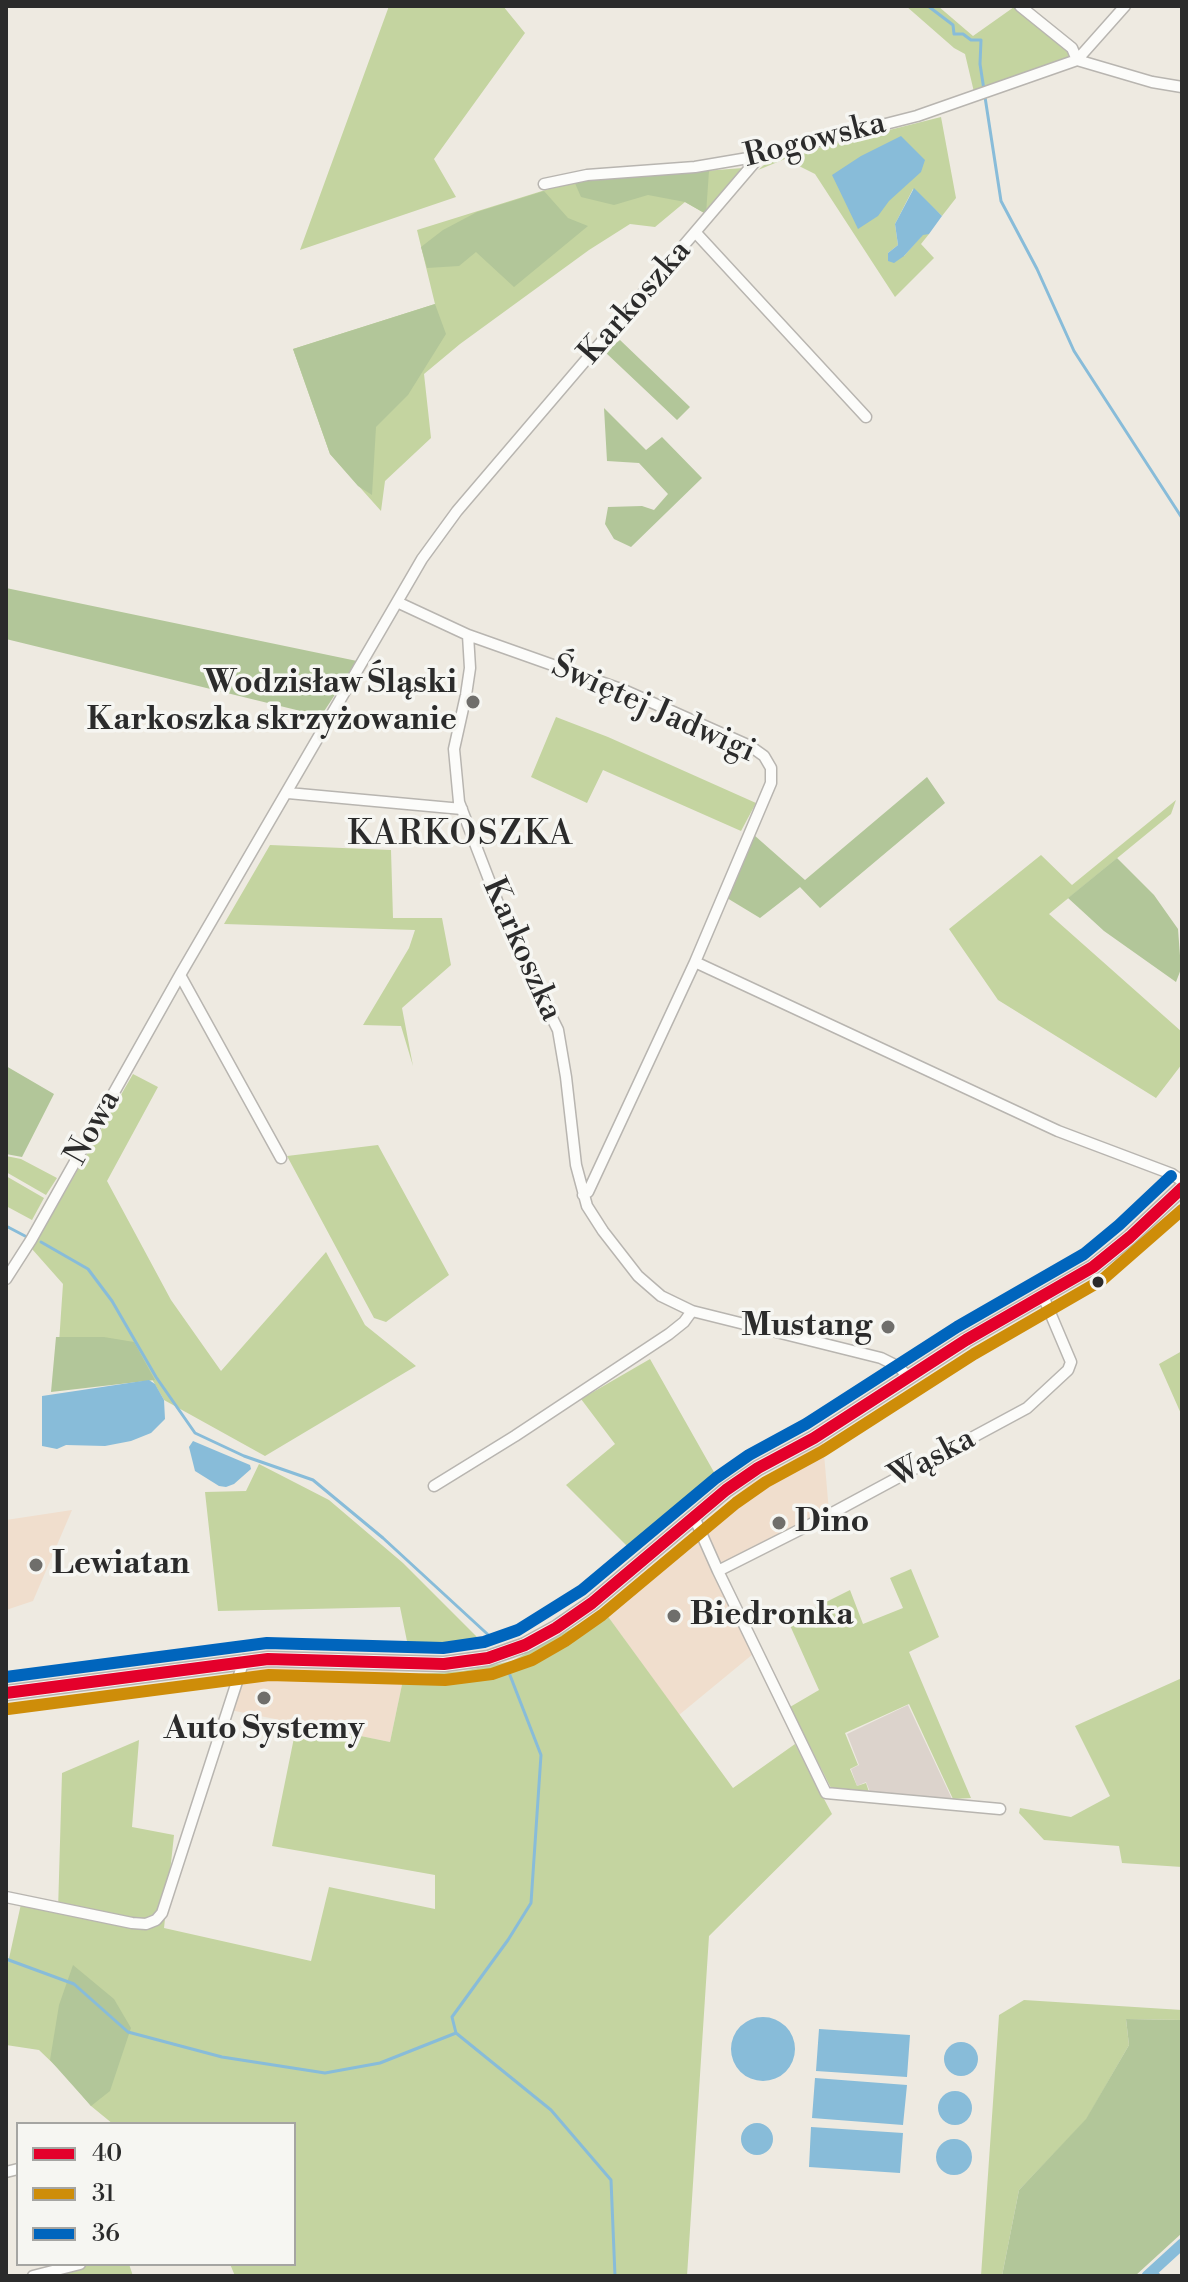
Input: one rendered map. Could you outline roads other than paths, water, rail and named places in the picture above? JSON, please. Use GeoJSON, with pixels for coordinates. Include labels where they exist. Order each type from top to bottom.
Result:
{"type":"FeatureCollection","features":[{"type":"Feature","properties":{"kind":"street"},"geometry":{"type":"LineString","coordinates":[[1020,6],[1072,48],[1077,60],[1152,82],[1182,87]]}},
{"type":"Feature","properties":{"kind":"street","name":"Rogowska"},"geometry":{"type":"LineString","coordinates":[[544,184],[587,175],[695,167],[760,156],[917,116],[1077,60],[1125,6]]}},
{"type":"Feature","properties":{"kind":"street","name":"Karkoszka"},"geometry":{"type":"LineString","coordinates":[[397,602],[422,559],[457,511],[760,156]]}},
{"type":"Feature","properties":{"kind":"street"},"geometry":{"type":"LineString","coordinates":[[696,233],[866,417]]}},
{"type":"Feature","properties":{"kind":"street"},"geometry":{"type":"LineString","coordinates":[[397,602],[468,635]]}},
{"type":"Feature","properties":{"kind":"street","name":"Nowa"},"geometry":{"type":"LineString","coordinates":[[6,1279],[397,602]]}},
{"type":"Feature","properties":{"kind":"street","name":"Karkoszka"},"geometry":{"type":"LineString","coordinates":[[468,635],[468,681],[454,749],[457,789],[508,929],[558,1030],[576,1165],[583,1195],[603,1231],[638,1276],[661,1296],[692,1311],[881,1358],[899,1367],[909,1378]]}},
{"type":"Feature","properties":{"kind":"street","name":"Świętej Jadwigi"},"geometry":{"type":"LineString","coordinates":[[468,635],[626,691],[750,746],[764,756],[771,768],[771,783],[695,962],[588,1192],[583,1195]]}},
{"type":"Feature","properties":{"kind":"street"},"geometry":{"type":"LineString","coordinates":[[288,793],[462,809]]}},
{"type":"Feature","properties":{"kind":"street"},"geometry":{"type":"LineString","coordinates":[[695,962],[1058,1131],[1182,1181]]}},
{"type":"Feature","properties":{"kind":"street"},"geometry":{"type":"LineString","coordinates":[[180,975],[281,1158]]}},
{"type":"Feature","properties":{"kind":"street"},"geometry":{"type":"LineString","coordinates":[[6,1693],[244,1660],[444,1664],[488,1658],[525,1645],[592,1603],[758,1468],[814,1438],[966,1340],[1093,1267],[1182,1188]]}},
{"type":"Feature","properties":{"kind":"street","name":"Wąska"},"geometry":{"type":"LineString","coordinates":[[718,1571],[1027,1408],[1068,1370],[1071,1362],[1043,1296]]}},
{"type":"Feature","properties":{"kind":"street"},"geometry":{"type":"LineString","coordinates":[[434,1486],[669,1334],[692,1311]]}},
{"type":"Feature","properties":{"kind":"street"},"geometry":{"type":"LineString","coordinates":[[694,1517],[826,1793],[1000,1809]]}},
{"type":"Feature","properties":{"kind":"street"},"geometry":{"type":"LineString","coordinates":[[6,1897],[132,1923],[146,1924],[156,1920],[162,1913],[244,1660]]}},
{"type":"Feature","properties":{"kind":"street"},"geometry":{"type":"LineString","coordinates":[[33,2276],[74,2266]]}},
{"type":"Feature","properties":{"kind":"water"},"geometry":{"type":"Polygon","coordinates":[[[901,136],[925,160],[921,172],[889,201],[878,216],[858,229],[832,175],[901,136]]]}},
{"type":"Feature","properties":{"kind":"water"},"geometry":{"type":"Polygon","coordinates":[[[914,188],[942,216],[929,234],[923,235],[894,263],[888,261],[888,253],[898,245],[895,224],[914,188]]]}},
{"type":"Feature","properties":{"kind":"water"},"geometry":{"type":"Polygon","coordinates":[[[149,1380],[164,1400],[165,1419],[151,1433],[105,1446],[66,1445],[57,1449],[42,1446],[42,1396],[149,1380]]]}},
{"type":"Feature","properties":{"kind":"water"},"geometry":{"type":"Polygon","coordinates":[[[193,1441],[250,1465],[251,1469],[234,1484],[219,1486],[195,1471],[189,1447],[193,1441]]]}},
{"type":"Feature","properties":{"kind":"water"},"geometry":{"type":"Polygon","coordinates":[[[763,2017],[786,2026],[795,2049],[786,2072],[763,2081],[740,2072],[731,2049],[740,2026],[763,2017]]]}},
{"type":"Feature","properties":{"kind":"water"},"geometry":{"type":"Polygon","coordinates":[[[819,2029],[910,2035],[907,2077],[816,2071],[819,2029]]]}},
{"type":"Feature","properties":{"kind":"water"},"geometry":{"type":"Polygon","coordinates":[[[961,2042],[973,2047],[978,2059],[973,2071],[961,2076],[949,2071],[944,2059],[949,2047],[961,2042]]]}},
{"type":"Feature","properties":{"kind":"water"},"geometry":{"type":"Polygon","coordinates":[[[815,2078],[907,2085],[903,2125],[812,2118],[815,2078]]]}},
{"type":"Feature","properties":{"kind":"water"},"geometry":{"type":"Polygon","coordinates":[[[955,2091],[967,2096],[972,2108],[967,2120],[955,2125],[943,2120],[938,2108],[943,2096],[955,2091]]]}},
{"type":"Feature","properties":{"kind":"water"},"geometry":{"type":"Polygon","coordinates":[[[757,2123],[768,2128],[773,2139],[768,2150],[757,2155],[746,2150],[741,2139],[746,2128],[757,2123]]]}},
{"type":"Feature","properties":{"kind":"water"},"geometry":{"type":"Polygon","coordinates":[[[811,2127],[903,2133],[900,2173],[809,2167],[811,2127]]]}},
{"type":"Feature","properties":{"kind":"water"},"geometry":{"type":"Polygon","coordinates":[[[954,2139],[967,2144],[972,2157],[967,2170],[954,2175],[941,2170],[936,2157],[941,2144],[954,2139]]]}},
{"type":"Feature","properties":{"kind":"waterway"},"geometry":{"type":"LineString","coordinates":[[928,6],[953,25],[954,34],[981,40],[980,64],[984,90]]}},
{"type":"Feature","properties":{"kind":"waterway"},"geometry":{"type":"LineString","coordinates":[[985,97],[1001,201],[1037,269],[1074,351],[1182,518]]}},
{"type":"Feature","properties":{"kind":"waterway"},"geometry":{"type":"LineString","coordinates":[[6,1226],[25,1236]]}},
{"type":"Feature","properties":{"kind":"waterway"},"geometry":{"type":"LineString","coordinates":[[41,1242],[88,1269],[112,1301],[156,1377],[195,1433],[244,1456],[313,1480],[383,1538],[496,1642]]}},
{"type":"Feature","properties":{"kind":"waterway"},"geometry":{"type":"LineString","coordinates":[[506,1665],[541,1755],[531,1903],[452,2017],[456,2033],[551,2110],[611,2180],[615,2276]]}},
{"type":"Feature","properties":{"kind":"waterway"},"geometry":{"type":"LineString","coordinates":[[6,1959],[74,1984],[128,2032],[222,2057],[325,2073],[380,2063],[456,2033]]}},
{"type":"Feature","properties":{"kind":"waterway"},"geometry":{"type":"LineString","coordinates":[[1147,2276],[1182,2244]]}},
{"type":"Feature","properties":{"kind":"waterway"},"geometry":{"type":"LineString","coordinates":[[1154,2270],[1160,2276]]}},
{"type":"Feature","properties":{"kind":"place","name":"Wodzisław Śląski Karkoszka skrzyżowanie"},"geometry":{"type":"Point","coordinates":[473,702]}},
{"type":"Feature","properties":{"kind":"place","name":"Mustang"},"geometry":{"type":"Point","coordinates":[888,1327]}},
{"type":"Feature","properties":{"kind":"place","name":"Dino"},"geometry":{"type":"Point","coordinates":[779,1523]}},
{"type":"Feature","properties":{"kind":"place","name":"Lewiatan"},"geometry":{"type":"Point","coordinates":[36,1565]}},
{"type":"Feature","properties":{"kind":"place","name":"Biedronka"},"geometry":{"type":"Point","coordinates":[674,1616]}},
{"type":"Feature","properties":{"kind":"place","name":"Auto Systemy"},"geometry":{"type":"Point","coordinates":[264,1698]}},
{"type":"Feature","properties":{"kind":"district","name":"KARKOSZKA"},"geometry":{"type":"Point","coordinates":[461,836]}}]}
